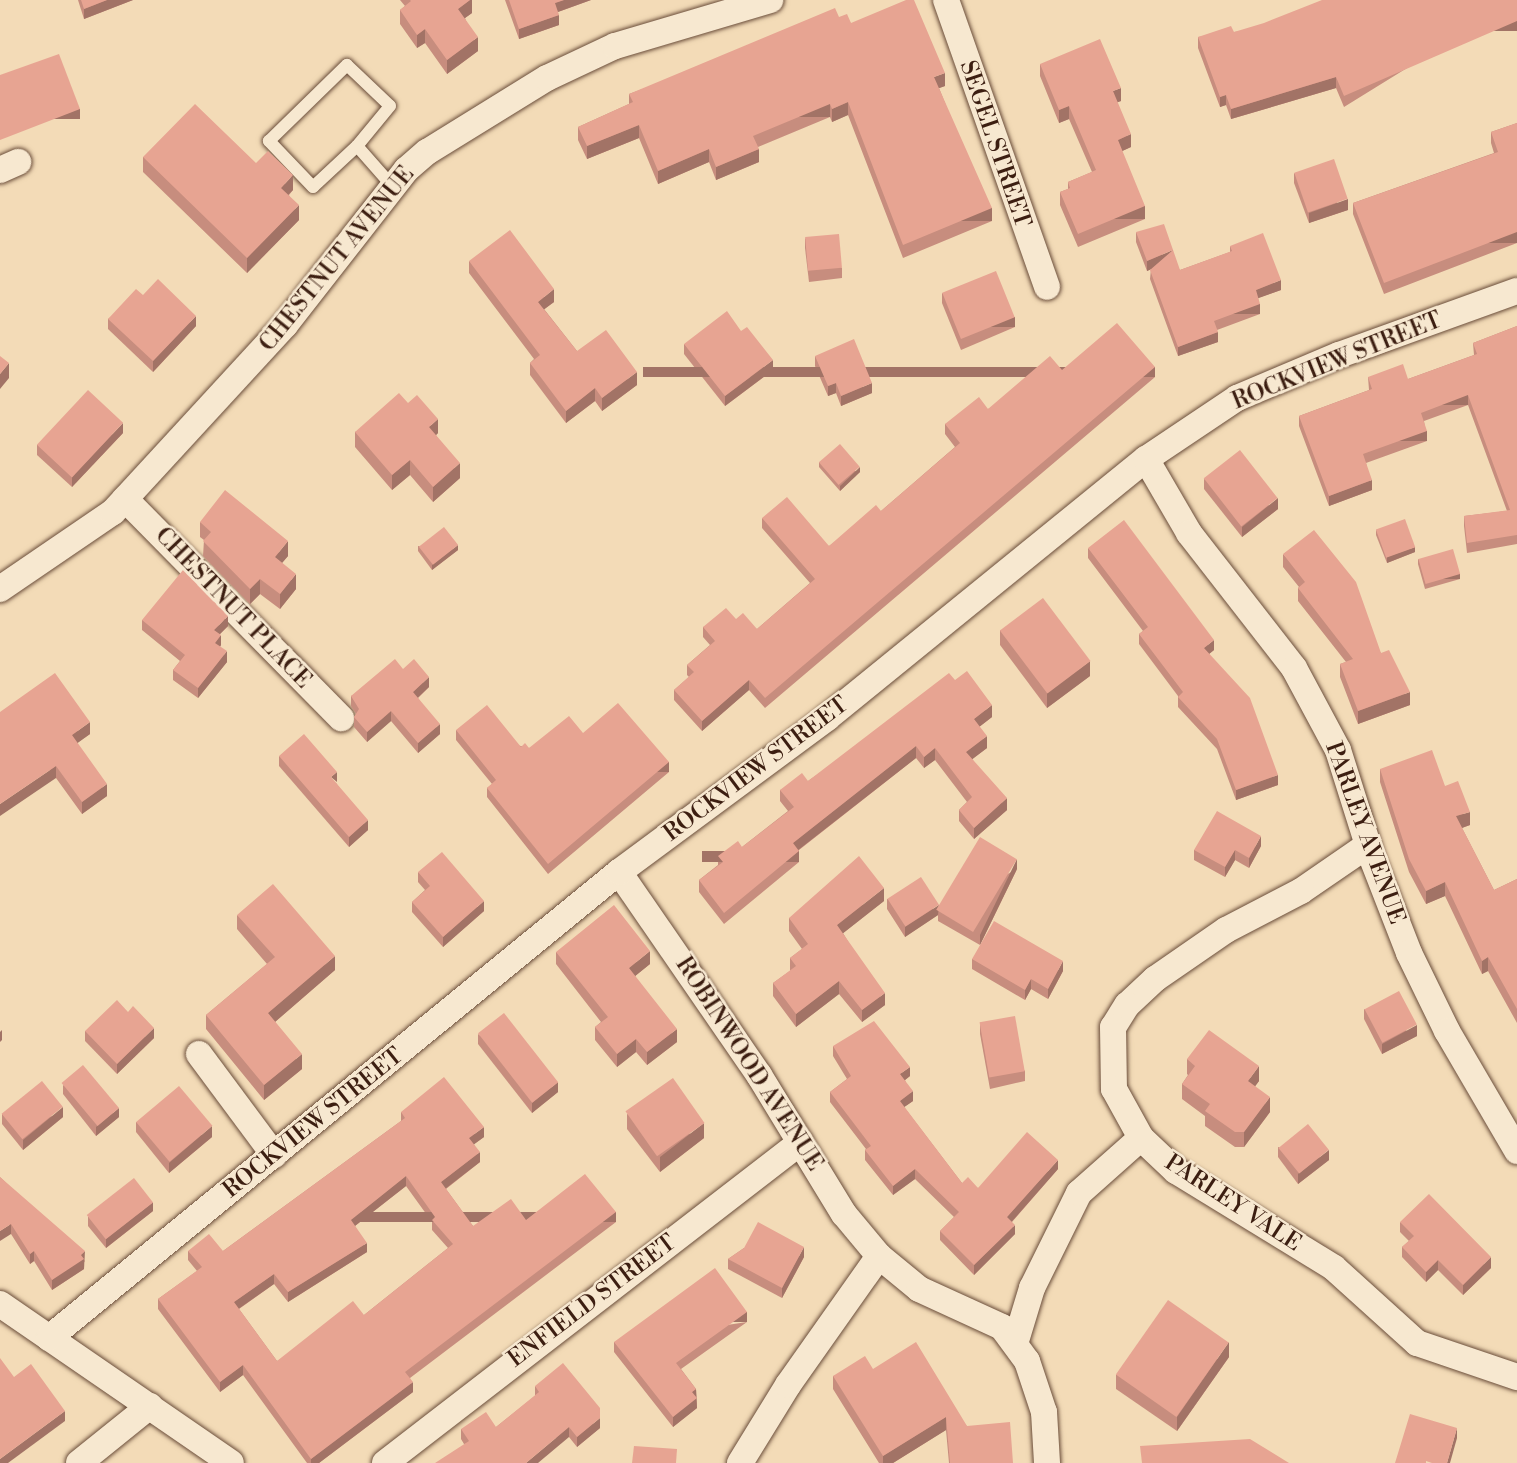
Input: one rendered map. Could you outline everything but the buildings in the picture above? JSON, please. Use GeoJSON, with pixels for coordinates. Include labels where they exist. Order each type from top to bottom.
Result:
{"type":"FeatureCollection","features":[{"type":"Feature","properties":{"kind":"street","name":"CHESTNUT AVENUE"},"geometry":{"type":"LineString","coordinates":[[0,589],[113,512],[285,325],[393,187],[428,152],[547,78],[615,46],[770,0]]}},
{"type":"Feature","properties":{"kind":"street","name":"SEGEL STREET"},"geometry":{"type":"LineString","coordinates":[[946,0],[1046,287]]}},
{"type":"Feature","properties":{"kind":"street","name":"ROCKVIEW STREET"},"geometry":{"type":"LineString","coordinates":[[50,1338],[619,872],[827,718],[1146,459],[1237,398],[1339,355],[1517,291]]}},
{"type":"Feature","properties":{"kind":"street","name":"PARLEY AVENUE"},"geometry":{"type":"LineString","coordinates":[[1146,459],[1189,533],[1294,668],[1338,750],[1368,845],[1409,953],[1447,1031],[1517,1151]]}},
{"type":"Feature","properties":{"kind":"street","name":"CHESTNUT PLACE"},"geometry":{"type":"LineString","coordinates":[[125,499],[341,718]]}},
{"type":"Feature","properties":{"kind":"street","name":"PARLEY VALE"},"geometry":{"type":"LineString","coordinates":[[1368,845],[1301,891],[1226,930],[1154,979],[1127,1005],[1113,1027],[1111,1065],[1114,1089],[1141,1138],[1186,1177],[1334,1268],[1417,1343],[1517,1377]]}},
{"type":"Feature","properties":{"kind":"street","name":"ROBINWOOD AVENUE"},"geometry":{"type":"LineString","coordinates":[[619,872],[708,997],[844,1214],[879,1256],[919,1289],[1002,1327],[1015,1344],[1027,1361],[1044,1412],[1047,1463]]}},
{"type":"Feature","properties":{"kind":"street"},"geometry":{"type":"LineString","coordinates":[[199,1054],[274,1155]]}},
{"type":"Feature","properties":{"kind":"street"},"geometry":{"type":"LineString","coordinates":[[1015,1344],[1031,1288],[1079,1193],[1141,1138]]}},
{"type":"Feature","properties":{"kind":"street","name":"ENFIELD STREET"},"geometry":{"type":"LineString","coordinates":[[385,1463],[801,1142]]}},
{"type":"Feature","properties":{"kind":"street"},"geometry":{"type":"LineString","coordinates":[[740,1463],[788,1385],[879,1256]]}},
{"type":"Feature","properties":{"kind":"street"},"geometry":{"type":"LineString","coordinates":[[0,1304],[231,1463]]}},
{"type":"Feature","properties":{"kind":"street"},"geometry":{"type":"LineString","coordinates":[[79,1463],[150,1406]]}},
{"type":"Feature","properties":{"kind":"lane"},"geometry":{"type":"LineString","coordinates":[[347,65],[390,106],[357,146],[313,187],[269,141],[347,65]]}},
{"type":"Feature","properties":{"kind":"lane"},"geometry":{"type":"LineString","coordinates":[[357,146],[393,187]]}}]}
